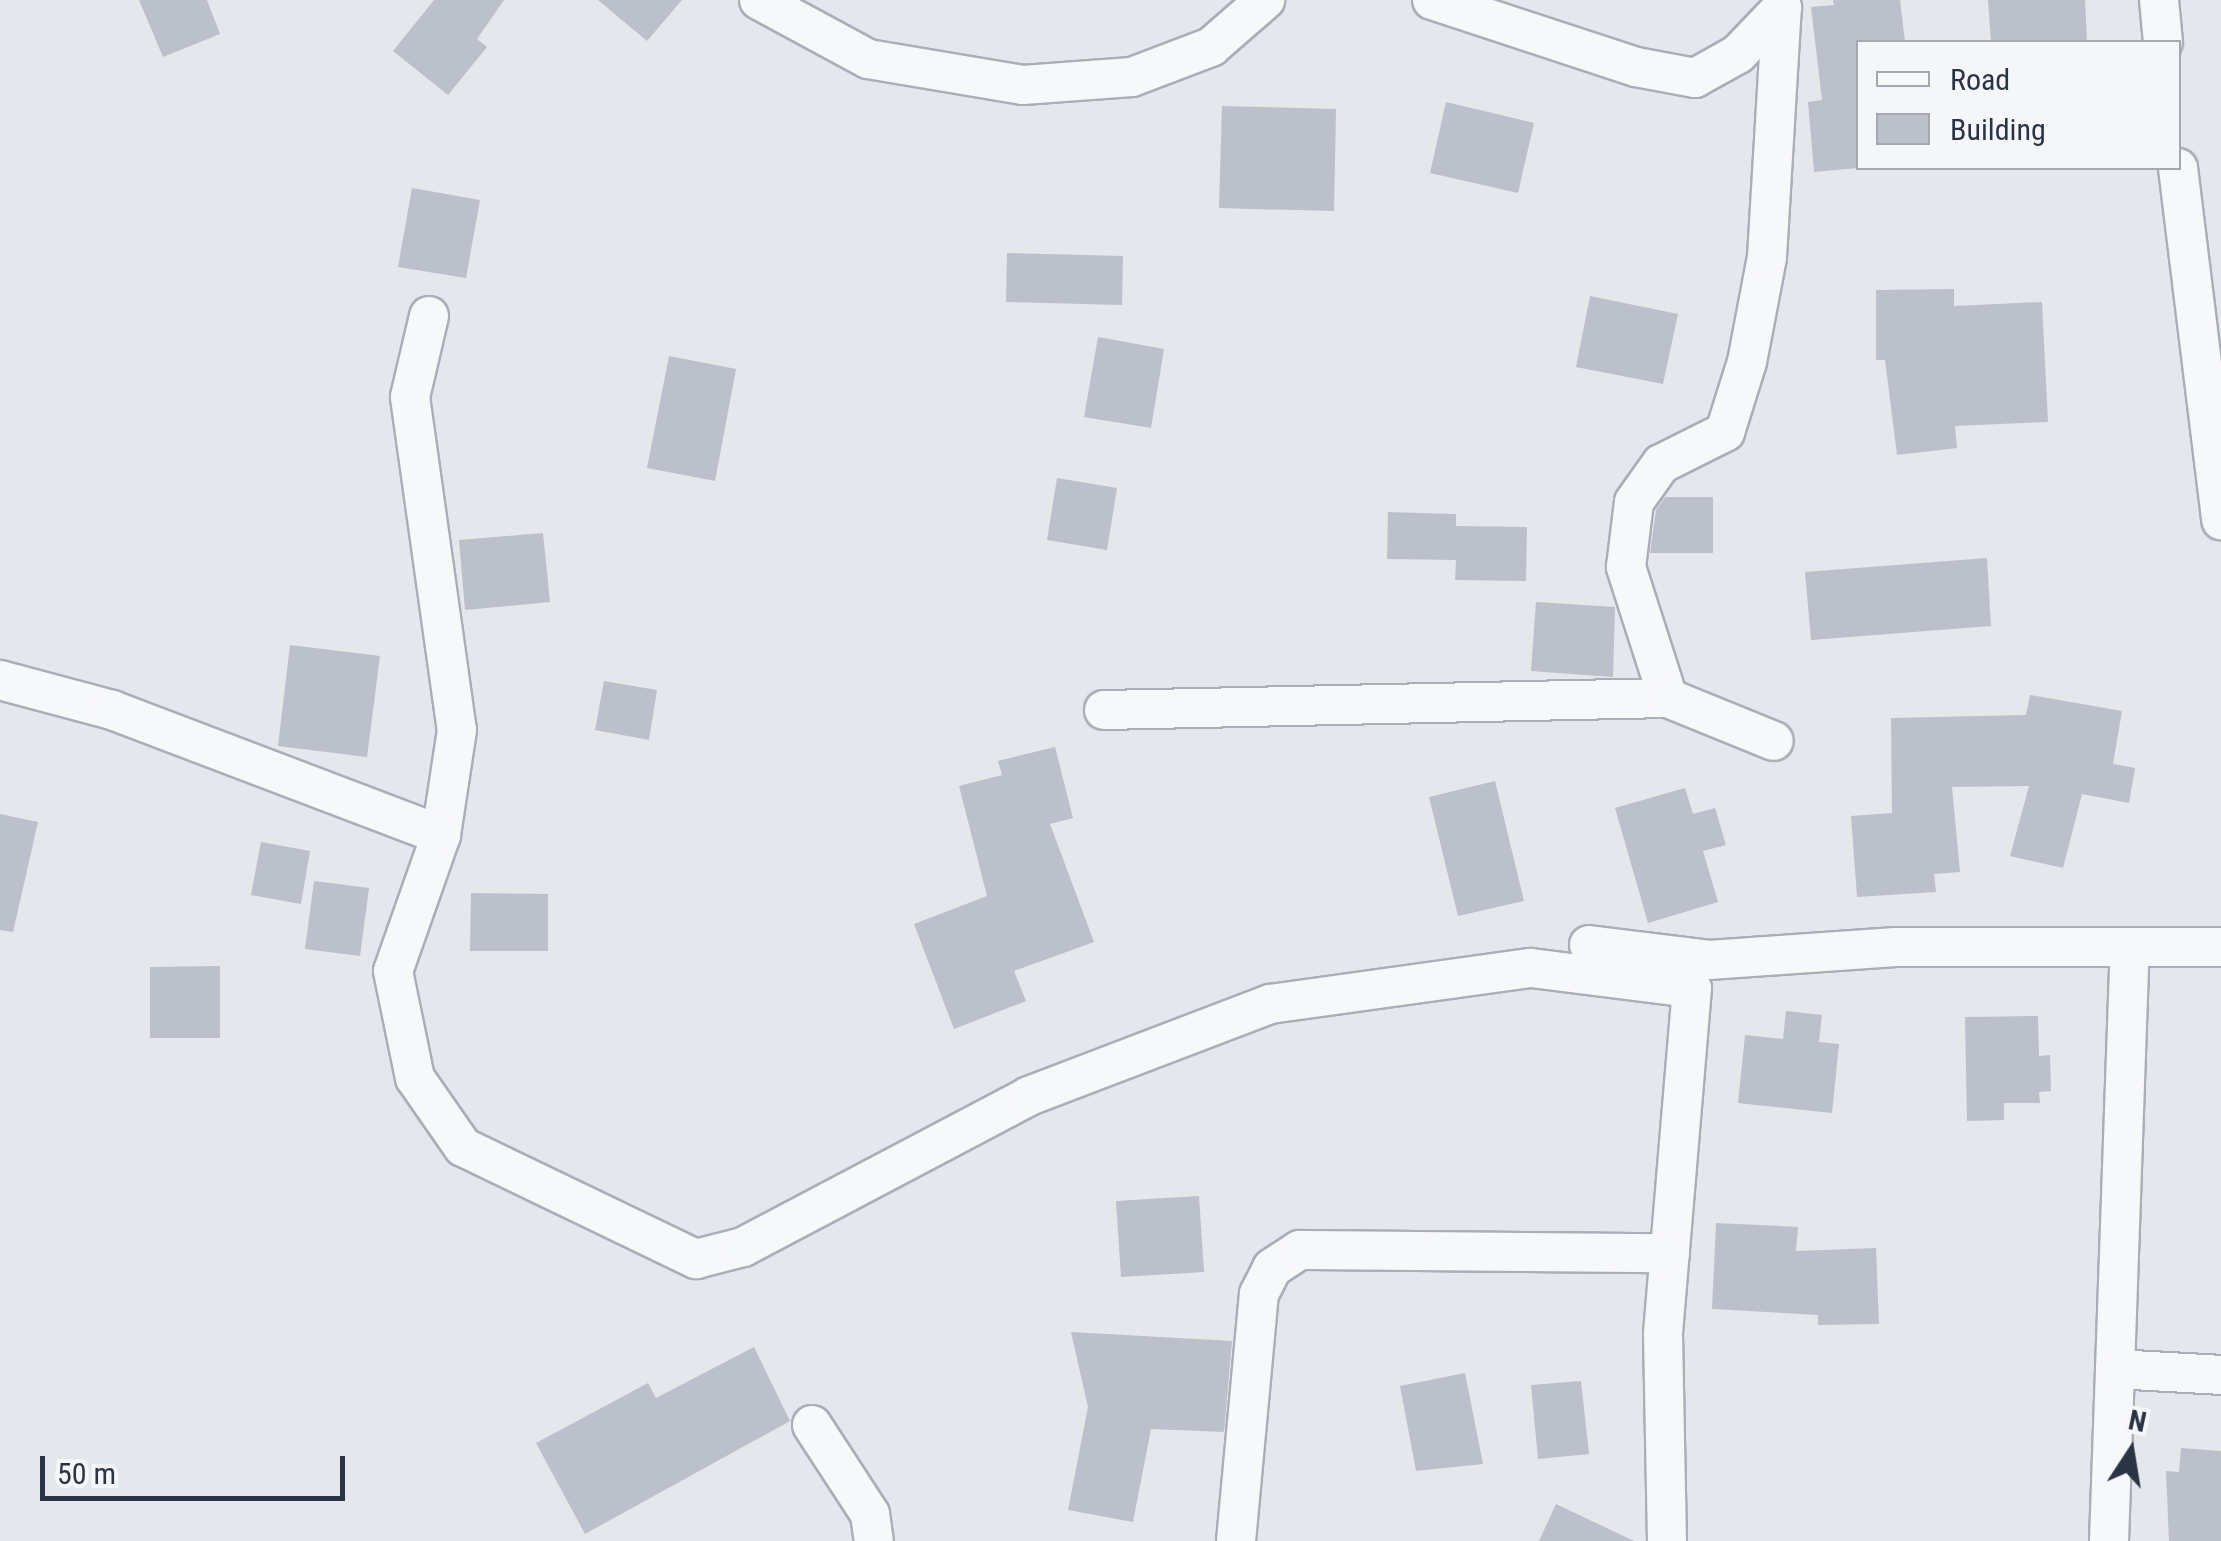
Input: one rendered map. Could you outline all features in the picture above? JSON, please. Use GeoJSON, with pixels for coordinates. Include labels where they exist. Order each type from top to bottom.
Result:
{"type":"FeatureCollection","features":[{"type":"Feature","properties":{"kind":"street"},"geometry":{"type":"LineString","coordinates":[[759,0],[868,59],[1023,85],[1132,77],[1211,47],[1265,0]]}},
{"type":"Feature","properties":{"kind":"street"},"geometry":{"type":"LineString","coordinates":[[1432,0],[1636,67],[1695,78],[1738,54],[1782,8],[1767,257],[1747,362],[1725,432],[1661,464],[1634,502],[1626,567],[1668,698]]}},
{"type":"Feature","properties":{"kind":"street"},"geometry":{"type":"LineString","coordinates":[[2159,0],[2163,40]]}},
{"type":"Feature","properties":{"kind":"street"},"geometry":{"type":"LineString","coordinates":[[2178,170],[2221,520]]}},
{"type":"Feature","properties":{"kind":"street"},"geometry":{"type":"LineString","coordinates":[[429,316],[410,397],[456,730],[440,835],[393,972],[415,1078],[463,1147],[696,1259],[743,1247],[1029,1096],[1270,1004],[1531,968],[1692,988],[1663,1334],[1667,1541]]}},
{"type":"Feature","properties":{"kind":"street"},"geometry":{"type":"LineString","coordinates":[[0,680],[112,710],[440,835]]}},
{"type":"Feature","properties":{"kind":"street"},"geometry":{"type":"LineString","coordinates":[[1104,710],[1668,698],[1774,741]]}},
{"type":"Feature","properties":{"kind":"street"},"geometry":{"type":"LineString","coordinates":[[1590,945],[1709,960],[1896,947],[2221,947]]}},
{"type":"Feature","properties":{"kind":"street"},"geometry":{"type":"LineString","coordinates":[[2109,1541],[2130,947]]}},
{"type":"Feature","properties":{"kind":"street"},"geometry":{"type":"LineString","coordinates":[[1236,1541],[1259,1294],[1272,1268],[1300,1250],[1670,1253]]}},
{"type":"Feature","properties":{"kind":"street"},"geometry":{"type":"LineString","coordinates":[[2115,1369],[2221,1375]]}},
{"type":"Feature","properties":{"kind":"street"},"geometry":{"type":"LineString","coordinates":[[812,1425],[870,1514],[874,1541]]}},
{"type":"Feature","properties":{"kind":"building"},"geometry":{"type":"Polygon","coordinates":[[[139,0],[207,0],[220,34],[163,57],[139,0]]]}},
{"type":"Feature","properties":{"kind":"building"},"geometry":{"type":"Polygon","coordinates":[[[434,0],[504,0],[477,39],[487,47],[448,95],[393,51],[434,0]]]}},
{"type":"Feature","properties":{"kind":"building"},"geometry":{"type":"Polygon","coordinates":[[[598,0],[682,0],[647,41],[598,0]]]}},
{"type":"Feature","properties":{"kind":"building"},"geometry":{"type":"Polygon","coordinates":[[[1833,0],[1900,0],[1905,40],[1856,40],[1856,168],[1814,172],[1808,102],[1822,100],[1811,7],[1834,5],[1833,0]]]}},
{"type":"Feature","properties":{"kind":"building"},"geometry":{"type":"Polygon","coordinates":[[[1988,0],[2085,0],[2087,40],[1991,40],[1988,0]]]}},
{"type":"Feature","properties":{"kind":"building"},"geometry":{"type":"Polygon","coordinates":[[[1446,102],[1534,123],[1518,193],[1430,173],[1446,102]]]}},
{"type":"Feature","properties":{"kind":"building"},"geometry":{"type":"Polygon","coordinates":[[[1222,106],[1336,109],[1334,211],[1219,208],[1222,106]]]}},
{"type":"Feature","properties":{"kind":"building"},"geometry":{"type":"Polygon","coordinates":[[[412,188],[480,200],[466,278],[398,267],[412,188]]]}},
{"type":"Feature","properties":{"kind":"building"},"geometry":{"type":"Polygon","coordinates":[[[1007,253],[1123,256],[1122,305],[1006,302],[1007,253]]]}},
{"type":"Feature","properties":{"kind":"building"},"geometry":{"type":"Polygon","coordinates":[[[1954,289],[1954,306],[2042,302],[2048,422],[1955,426],[1957,448],[1897,455],[1885,360],[1876,360],[1876,290],[1954,289]]]}},
{"type":"Feature","properties":{"kind":"building"},"geometry":{"type":"Polygon","coordinates":[[[1590,296],[1678,314],[1663,384],[1576,367],[1590,296]]]}},
{"type":"Feature","properties":{"kind":"building"},"geometry":{"type":"Polygon","coordinates":[[[1098,337],[1164,349],[1151,428],[1084,417],[1098,337]]]}},
{"type":"Feature","properties":{"kind":"building"},"geometry":{"type":"Polygon","coordinates":[[[669,356],[736,369],[715,481],[647,468],[669,356]]]}},
{"type":"Feature","properties":{"kind":"building"},"geometry":{"type":"Polygon","coordinates":[[[1057,478],[1117,488],[1107,550],[1047,540],[1057,478]]]}},
{"type":"Feature","properties":{"kind":"building"},"geometry":{"type":"Polygon","coordinates":[[[1665,497],[1713,497],[1713,553],[1650,553],[1656,510],[1665,497]]]}},
{"type":"Feature","properties":{"kind":"building"},"geometry":{"type":"Polygon","coordinates":[[[1388,512],[1456,514],[1456,526],[1527,527],[1526,581],[1455,580],[1456,560],[1387,559],[1388,512]]]}},
{"type":"Feature","properties":{"kind":"building"},"geometry":{"type":"Polygon","coordinates":[[[543,533],[550,602],[465,610],[459,540],[543,533]]]}},
{"type":"Feature","properties":{"kind":"building"},"geometry":{"type":"Polygon","coordinates":[[[1987,558],[1991,626],[1811,640],[1805,572],[1987,558]]]}},
{"type":"Feature","properties":{"kind":"building"},"geometry":{"type":"Polygon","coordinates":[[[1536,602],[1615,607],[1613,677],[1531,671],[1536,602]]]}},
{"type":"Feature","properties":{"kind":"building"},"geometry":{"type":"Polygon","coordinates":[[[290,645],[380,656],[367,757],[278,746],[290,645]]]}},
{"type":"Feature","properties":{"kind":"building"},"geometry":{"type":"Polygon","coordinates":[[[604,681],[657,690],[649,740],[595,730],[604,681]]]}},
{"type":"Feature","properties":{"kind":"building"},"geometry":{"type":"Polygon","coordinates":[[[2030,695],[2122,711],[2113,764],[2135,768],[2129,803],[2082,794],[2063,868],[2010,856],[2029,786],[1952,787],[1960,872],[1934,874],[1936,892],[1857,897],[1851,816],[1892,813],[1891,718],[2026,715],[2030,695]]]}},
{"type":"Feature","properties":{"kind":"building"},"geometry":{"type":"Polygon","coordinates":[[[1055,747],[1073,818],[1050,824],[1094,942],[1014,971],[1026,1001],[954,1029],[914,924],[987,896],[959,786],[1002,775],[998,761],[1055,747]]]}},
{"type":"Feature","properties":{"kind":"building"},"geometry":{"type":"Polygon","coordinates":[[[1495,781],[1524,901],[1458,916],[1429,797],[1495,781]]]}},
{"type":"Feature","properties":{"kind":"building"},"geometry":{"type":"Polygon","coordinates":[[[1685,788],[1693,814],[1715,808],[1726,845],[1703,851],[1718,902],[1648,923],[1615,808],[1685,788]]]}},
{"type":"Feature","properties":{"kind":"building"},"geometry":{"type":"Polygon","coordinates":[[[0,814],[38,822],[13,932],[0,930],[0,814]]]}},
{"type":"Feature","properties":{"kind":"building"},"geometry":{"type":"Polygon","coordinates":[[[261,842],[310,851],[301,904],[251,895],[261,842]]]}},
{"type":"Feature","properties":{"kind":"building"},"geometry":{"type":"Polygon","coordinates":[[[314,881],[369,888],[360,956],[305,949],[314,881]]]}},
{"type":"Feature","properties":{"kind":"building"},"geometry":{"type":"Polygon","coordinates":[[[471,893],[548,894],[548,951],[470,951],[471,893]]]}},
{"type":"Feature","properties":{"kind":"building"},"geometry":{"type":"Polygon","coordinates":[[[220,966],[220,1038],[150,1038],[150,967],[220,966]]]}},
{"type":"Feature","properties":{"kind":"building"},"geometry":{"type":"Polygon","coordinates":[[[1786,1011],[1822,1015],[1819,1042],[1839,1044],[1832,1113],[1738,1103],[1745,1035],[1783,1039],[1786,1011]]]}},
{"type":"Feature","properties":{"kind":"building"},"geometry":{"type":"Polygon","coordinates":[[[2038,1016],[2039,1056],[2050,1055],[2051,1091],[2039,1092],[2040,1103],[2004,1103],[2004,1120],[1967,1121],[1965,1017],[2038,1016]]]}},
{"type":"Feature","properties":{"kind":"building"},"geometry":{"type":"Polygon","coordinates":[[[1199,1196],[1204,1272],[1121,1277],[1116,1201],[1199,1196]]]}},
{"type":"Feature","properties":{"kind":"building"},"geometry":{"type":"Polygon","coordinates":[[[1716,1223],[1798,1227],[1796,1251],[1876,1248],[1879,1324],[1818,1325],[1818,1315],[1712,1309],[1716,1223]]]}},
{"type":"Feature","properties":{"kind":"building"},"geometry":{"type":"Polygon","coordinates":[[[1071,1332],[1232,1341],[1224,1432],[1151,1429],[1133,1522],[1068,1510],[1088,1407],[1071,1332]]]}},
{"type":"Feature","properties":{"kind":"building"},"geometry":{"type":"Polygon","coordinates":[[[754,1347],[790,1421],[585,1534],[536,1443],[648,1383],[656,1398],[754,1347]]]}},
{"type":"Feature","properties":{"kind":"building"},"geometry":{"type":"Polygon","coordinates":[[[1465,1373],[1483,1464],[1416,1471],[1400,1386],[1465,1373]]]}},
{"type":"Feature","properties":{"kind":"building"},"geometry":{"type":"Polygon","coordinates":[[[1581,1381],[1589,1454],[1538,1459],[1531,1385],[1581,1381]]]}},
{"type":"Feature","properties":{"kind":"building"},"geometry":{"type":"Polygon","coordinates":[[[2181,1448],[2221,1451],[2221,1541],[2169,1541],[2166,1471],[2179,1472],[2181,1448]]]}},
{"type":"Feature","properties":{"kind":"building"},"geometry":{"type":"Polygon","coordinates":[[[1556,1504],[1634,1541],[1539,1541],[1556,1504]]]}}]}
